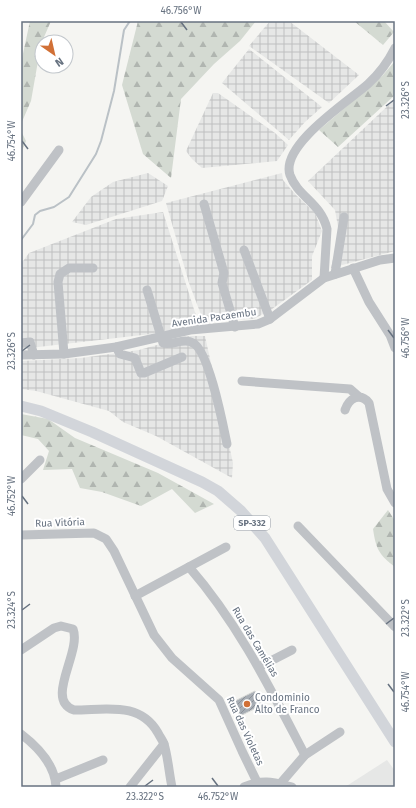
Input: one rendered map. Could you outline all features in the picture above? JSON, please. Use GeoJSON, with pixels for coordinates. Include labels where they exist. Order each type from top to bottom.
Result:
{"type":"FeatureCollection","features":[{"type":"Feature","properties":{"kind":"main road","name":"SP-332"},"geometry":{"type":"LineString","coordinates":[[21,406],[73,424],[157,460],[218,491],[241,511],[265,538],[395,742]]}},
{"type":"Feature","properties":{"kind":"street"},"geometry":{"type":"LineString","coordinates":[[324,278],[327,229],[325,222],[318,208],[296,186],[290,175],[288,165],[297,149],[314,128],[371,81],[379,73],[395,48]]}},
{"type":"Feature","properties":{"kind":"street"},"geometry":{"type":"LineString","coordinates":[[21,202],[59,150]]}},
{"type":"Feature","properties":{"kind":"street"},"geometry":{"type":"LineString","coordinates":[[204,204],[224,273],[222,282],[235,327]]}},
{"type":"Feature","properties":{"kind":"street"},"geometry":{"type":"LineString","coordinates":[[335,274],[344,217]]}},
{"type":"Feature","properties":{"kind":"street"},"geometry":{"type":"LineString","coordinates":[[244,250],[270,319]]}},
{"type":"Feature","properties":{"kind":"street","name":"Avenida Pacaembu"},"geometry":{"type":"LineString","coordinates":[[21,355],[64,354],[116,347],[190,330],[258,324],[270,319],[324,278],[380,260],[395,258]]}},
{"type":"Feature","properties":{"kind":"street"},"geometry":{"type":"LineString","coordinates":[[64,354],[58,282],[60,274],[69,268],[93,268]]}},
{"type":"Feature","properties":{"kind":"street"},"geometry":{"type":"LineString","coordinates":[[353,268],[369,302],[390,335],[395,348]]}},
{"type":"Feature","properties":{"kind":"street"},"geometry":{"type":"LineString","coordinates":[[147,290],[160,338],[163,342],[167,344],[185,341],[193,342],[200,349],[212,383],[227,444]]}},
{"type":"Feature","properties":{"kind":"street"},"geometry":{"type":"LineString","coordinates":[[21,343],[30,342],[34,355]]}},
{"type":"Feature","properties":{"kind":"street"},"geometry":{"type":"LineString","coordinates":[[116,347],[120,354],[135,358],[141,373],[182,357]]}},
{"type":"Feature","properties":{"kind":"street"},"geometry":{"type":"LineString","coordinates":[[242,380],[350,389],[358,396],[365,398],[369,403],[387,489],[395,503]]}},
{"type":"Feature","properties":{"kind":"street"},"geometry":{"type":"LineString","coordinates":[[345,410],[350,399],[358,396]]}},
{"type":"Feature","properties":{"kind":"street"},"geometry":{"type":"LineString","coordinates":[[21,479],[40,460]]}},
{"type":"Feature","properties":{"kind":"street"},"geometry":{"type":"LineString","coordinates":[[298,526],[395,627]]}},
{"type":"Feature","properties":{"kind":"street","name":"Rua Vitória"},"geometry":{"type":"LineString","coordinates":[[21,535],[94,533],[101,536],[114,551],[135,596]]}},
{"type":"Feature","properties":{"kind":"street"},"geometry":{"type":"LineString","coordinates":[[135,596],[226,547]]}},
{"type":"Feature","properties":{"kind":"street","name":"Rua das Camélias"},"geometry":{"type":"LineString","coordinates":[[189,567],[208,588],[230,620],[259,667],[305,755]]}},
{"type":"Feature","properties":{"kind":"street","name":"Rua das Violetas"},"geometry":{"type":"LineString","coordinates":[[135,596],[154,635],[163,648],[172,658],[219,700],[257,782],[269,781],[292,787]]}},
{"type":"Feature","properties":{"kind":"street"},"geometry":{"type":"LineString","coordinates":[[21,650],[54,628],[61,626],[73,629],[75,642],[63,687],[63,702],[74,710],[135,711],[144,716],[154,726],[164,744],[172,787]]}},
{"type":"Feature","properties":{"kind":"street"},"geometry":{"type":"LineString","coordinates":[[259,667],[292,650]]}},
{"type":"Feature","properties":{"kind":"street"},"geometry":{"type":"LineString","coordinates":[[280,784],[305,755],[340,732]]}},
{"type":"Feature","properties":{"kind":"street"},"geometry":{"type":"LineString","coordinates":[[21,734],[41,751],[56,783],[103,760]]}},
{"type":"Feature","properties":{"kind":"street"},"geometry":{"type":"LineString","coordinates":[[130,787],[164,744]]}},
{"type":"Feature","properties":{"kind":"street"},"geometry":{"type":"LineString","coordinates":[[244,787],[257,782]]}},
{"type":"Feature","properties":{"kind":"shaded area"},"geometry":{"type":"Polygon","coordinates":[[[270,21],[289,21],[359,75],[329,103],[249,46],[270,21]]]}},
{"type":"Feature","properties":{"kind":"shaded area"},"geometry":{"type":"Polygon","coordinates":[[[249,49],[322,107],[305,122],[289,140],[222,83],[249,49]]]}},
{"type":"Feature","properties":{"kind":"shaded area"},"geometry":{"type":"Polygon","coordinates":[[[213,93],[218,93],[275,133],[288,145],[277,161],[202,168],[192,159],[186,151],[213,93]]]}},
{"type":"Feature","properties":{"kind":"shaded area"},"geometry":{"type":"Polygon","coordinates":[[[395,99],[395,251],[331,268],[339,233],[335,210],[308,181],[395,99]]]}},
{"type":"Feature","properties":{"kind":"shaded area"},"geometry":{"type":"Polygon","coordinates":[[[148,173],[168,186],[162,201],[86,225],[72,222],[91,197],[113,182],[148,173]]]}},
{"type":"Feature","properties":{"kind":"shaded area"},"geometry":{"type":"Polygon","coordinates":[[[282,173],[283,180],[315,213],[322,231],[312,256],[312,280],[272,309],[254,319],[203,320],[189,283],[166,203],[282,173]]]}},
{"type":"Feature","properties":{"kind":"shaded area"},"geometry":{"type":"Polygon","coordinates":[[[163,212],[199,325],[151,334],[21,349],[21,264],[29,253],[116,219],[163,212]]]}},
{"type":"Feature","properties":{"kind":"shaded area"},"geometry":{"type":"Polygon","coordinates":[[[189,336],[205,336],[233,463],[232,478],[156,436],[123,422],[109,411],[36,391],[21,389],[21,361],[81,358],[139,350],[189,336]]]}},
{"type":"Feature","properties":{"kind":"shaded area"},"geometry":{"type":"Polygon","coordinates":[[[387,760],[395,771],[395,787],[345,787],[387,760]]]}},
{"type":"Feature","properties":{"kind":"green space"},"geometry":{"type":"Polygon","coordinates":[[[30,21],[51,21],[45,34],[34,34],[34,74],[36,74],[31,101],[21,124],[21,63],[30,21]]]}},
{"type":"Feature","properties":{"kind":"green space"},"geometry":{"type":"Polygon","coordinates":[[[138,21],[256,21],[240,41],[214,64],[181,99],[171,178],[143,154],[122,85],[138,21]]]}},
{"type":"Feature","properties":{"kind":"green space"},"geometry":{"type":"Polygon","coordinates":[[[354,21],[384,21],[394,32],[383,45],[354,21]]]}},
{"type":"Feature","properties":{"kind":"green space"},"geometry":{"type":"Polygon","coordinates":[[[395,61],[395,95],[338,147],[319,130],[383,75],[395,61]]]}},
{"type":"Feature","properties":{"kind":"green space"},"geometry":{"type":"Polygon","coordinates":[[[21,131],[26,141],[21,153],[21,131]]]}},
{"type":"Feature","properties":{"kind":"green space"},"geometry":{"type":"Polygon","coordinates":[[[21,414],[48,419],[75,438],[158,473],[214,504],[195,513],[172,489],[141,506],[102,492],[80,488],[72,469],[43,470],[49,451],[38,439],[21,435],[21,414]]]}},
{"type":"Feature","properties":{"kind":"green space"},"geometry":{"type":"Polygon","coordinates":[[[388,510],[395,521],[395,567],[385,559],[379,551],[375,542],[373,529],[388,510]]]}},
{"type":"Feature","properties":{"kind":"building","name":"Condominio Alto de Franco"},"geometry":{"type":"Polygon","coordinates":[[[255,691],[262,705],[240,716],[233,702],[255,691]]]}},
{"type":"Feature","properties":{"kind":"waterway"},"geometry":{"type":"LineString","coordinates":[[21,240],[33,224],[35,215],[40,211],[54,207],[69,197],[96,154],[101,141],[114,91],[124,30],[130,21]]}},
{"type":"Feature","properties":{"kind":"place","name":"Condominio Alto de Franco"},"geometry":{"type":"Point","coordinates":[247,704]}}]}
